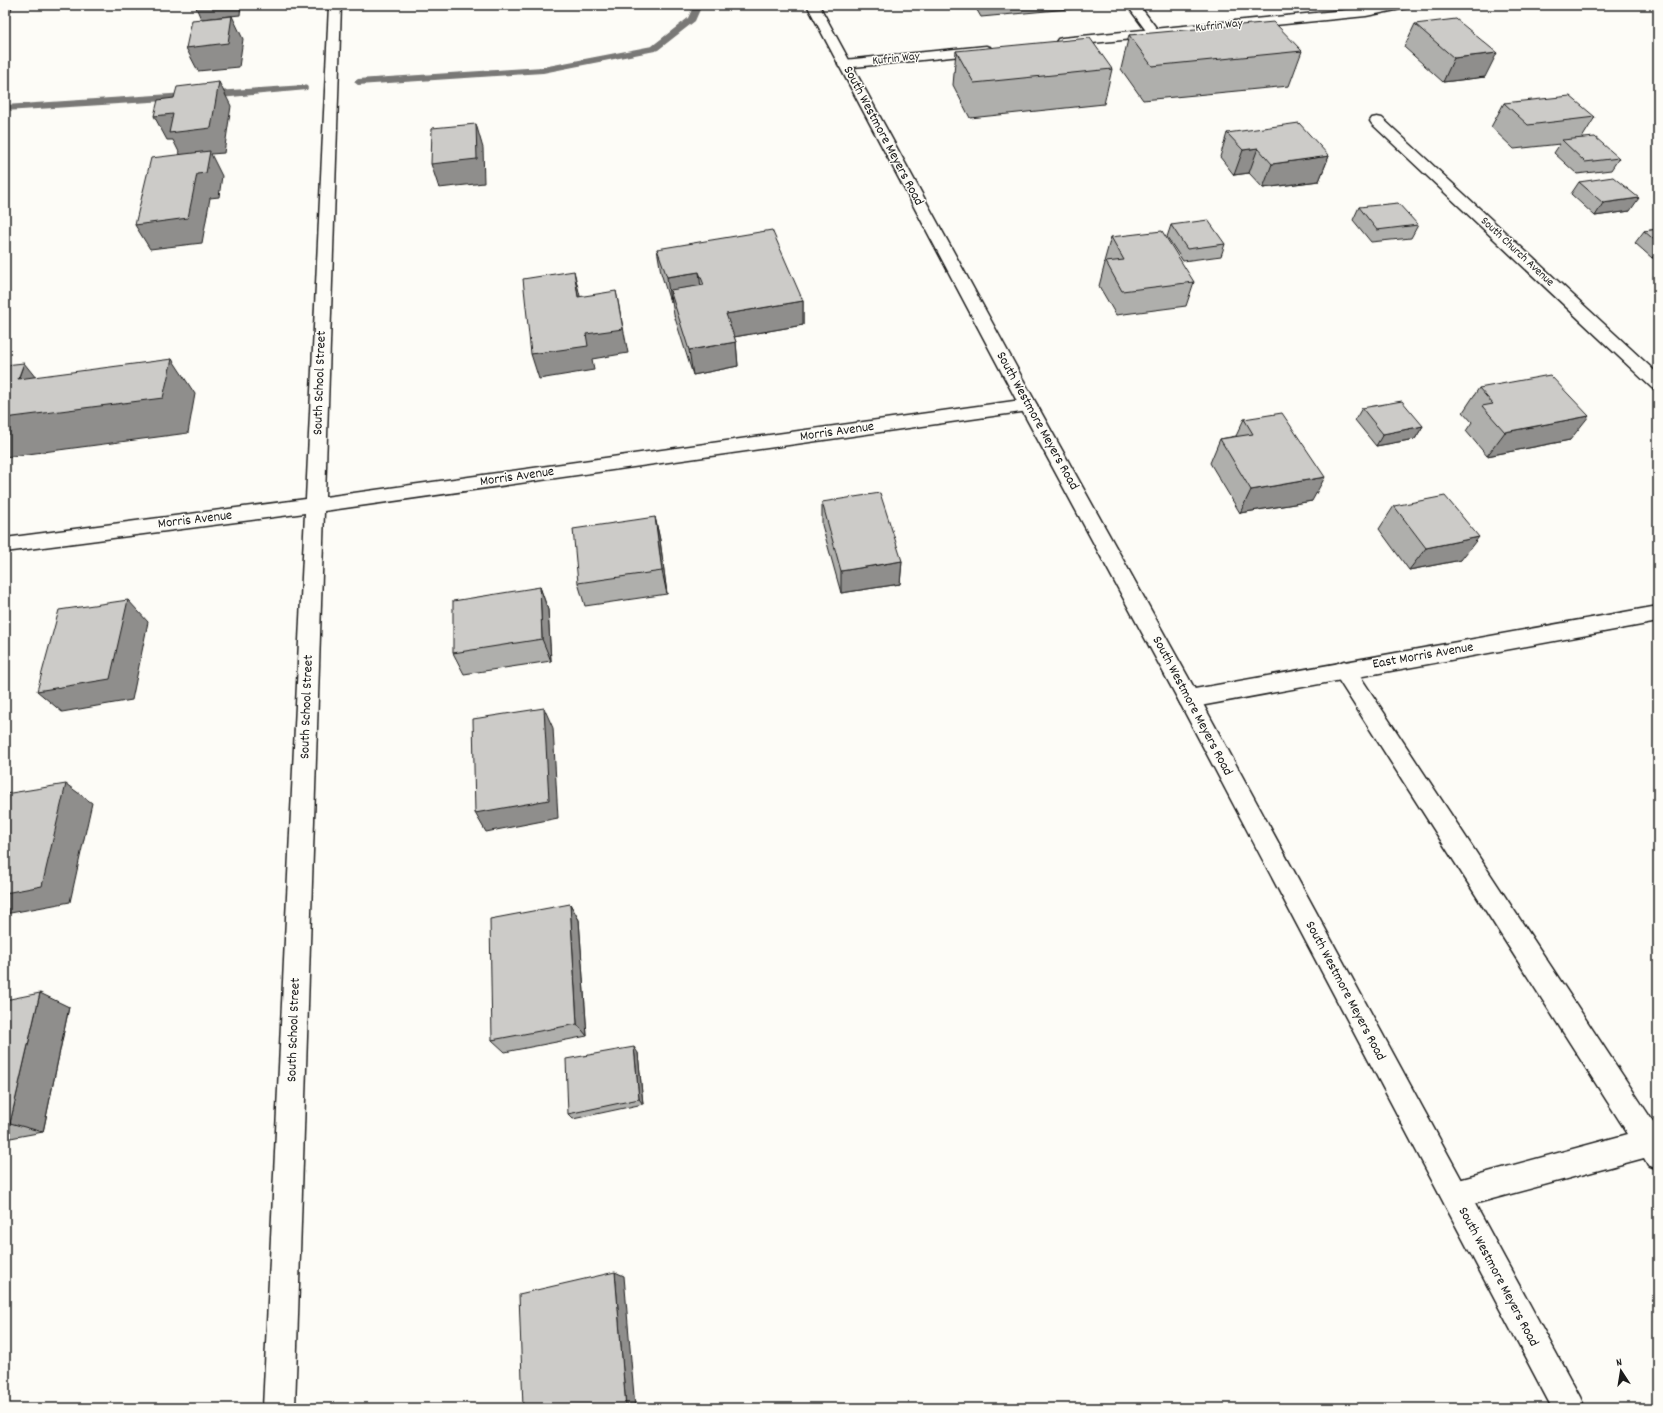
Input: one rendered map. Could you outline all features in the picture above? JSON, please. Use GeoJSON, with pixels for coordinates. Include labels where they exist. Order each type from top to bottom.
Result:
{"type":"FeatureCollection","features":[{"type":"Feature","properties":{"kind":"street","name":"South School Street"},"geometry":{"type":"LineString","coordinates":[[279,1408],[335,5]]}},
{"type":"Feature","properties":{"kind":"street","name":"South Westmore Meyers Road"},"geometry":{"type":"LineString","coordinates":[[813,5],[1028,406],[1189,698],[1568,1408]]}},
{"type":"Feature","properties":{"kind":"street"},"geometry":{"type":"LineString","coordinates":[[1133,5],[1154,33]]}},
{"type":"Feature","properties":{"kind":"street","name":"Kufrin Way"},"geometry":{"type":"LineString","coordinates":[[1052,43],[1366,12],[1402,5]]}},
{"type":"Feature","properties":{"kind":"street","name":"Kufrin Way"},"geometry":{"type":"LineString","coordinates":[[844,64],[997,49]]}},
{"type":"Feature","properties":{"kind":"street","name":"South Church Avenue"},"geometry":{"type":"LineString","coordinates":[[1377,121],[1658,384]]}},
{"type":"Feature","properties":{"kind":"street","name":"Morris Avenue"},"geometry":{"type":"LineString","coordinates":[[5,545],[315,505],[1028,406]]}},
{"type":"Feature","properties":{"kind":"street","name":"East Morris Avenue"},"geometry":{"type":"LineString","coordinates":[[1189,698],[1658,614]]}},
{"type":"Feature","properties":{"kind":"street"},"geometry":{"type":"LineString","coordinates":[[1344,670],[1655,1146],[1455,1195]]}},
{"type":"Feature","properties":{"kind":"building"},"geometry":{"type":"Polygon","coordinates":[[[232,16],[228,43],[186,48],[192,20],[232,16]]]}},
{"type":"Feature","properties":{"kind":"building"},"geometry":{"type":"Polygon","coordinates":[[[1456,19],[1497,53],[1454,58],[1415,24],[1456,19]]]}},
{"type":"Feature","properties":{"kind":"building"},"geometry":{"type":"Polygon","coordinates":[[[1274,22],[1302,51],[1152,66],[1129,35],[1274,22]]]}},
{"type":"Feature","properties":{"kind":"building"},"geometry":{"type":"Polygon","coordinates":[[[1090,38],[1112,69],[974,83],[956,51],[1090,38]]]}},
{"type":"Feature","properties":{"kind":"building"},"geometry":{"type":"Polygon","coordinates":[[[219,82],[211,128],[169,133],[173,114],[154,116],[158,100],[174,98],[177,87],[219,82]]]}},
{"type":"Feature","properties":{"kind":"building"},"geometry":{"type":"Polygon","coordinates":[[[1570,96],[1595,117],[1528,125],[1504,103],[1570,96]]]}},
{"type":"Feature","properties":{"kind":"building"},"geometry":{"type":"Polygon","coordinates":[[[1299,123],[1329,156],[1272,164],[1258,148],[1243,150],[1227,133],[1299,123]]]}},
{"type":"Feature","properties":{"kind":"building"},"geometry":{"type":"Polygon","coordinates":[[[476,124],[477,159],[431,164],[432,128],[476,124]]]}},
{"type":"Feature","properties":{"kind":"building"},"geometry":{"type":"Polygon","coordinates":[[[1595,137],[1619,158],[1585,162],[1562,140],[1595,137]]]}},
{"type":"Feature","properties":{"kind":"building"},"geometry":{"type":"Polygon","coordinates":[[[210,151],[206,173],[197,174],[188,218],[135,225],[151,158],[210,151]]]}},
{"type":"Feature","properties":{"kind":"building"},"geometry":{"type":"Polygon","coordinates":[[[1613,177],[1639,198],[1603,203],[1579,182],[1613,177]]]}},
{"type":"Feature","properties":{"kind":"building"},"geometry":{"type":"Polygon","coordinates":[[[1398,203],[1418,225],[1377,230],[1359,207],[1398,203]]]}},
{"type":"Feature","properties":{"kind":"building"},"geometry":{"type":"Polygon","coordinates":[[[1208,220],[1225,244],[1187,249],[1171,225],[1208,220]]]}},
{"type":"Feature","properties":{"kind":"building"},"geometry":{"type":"Polygon","coordinates":[[[1658,229],[1658,243],[1644,231],[1658,229]]]}},
{"type":"Feature","properties":{"kind":"building"},"geometry":{"type":"Polygon","coordinates":[[[772,230],[803,301],[726,314],[736,342],[689,350],[670,290],[704,285],[699,272],[667,277],[657,249],[772,230]]]}},
{"type":"Feature","properties":{"kind":"building"},"geometry":{"type":"Polygon","coordinates":[[[1162,231],[1194,282],[1122,291],[1106,262],[1124,260],[1111,237],[1162,231]]]}},
{"type":"Feature","properties":{"kind":"building"},"geometry":{"type":"Polygon","coordinates":[[[574,271],[578,297],[616,291],[623,329],[586,334],[588,346],[531,354],[523,279],[574,271]]]}},
{"type":"Feature","properties":{"kind":"building"},"geometry":{"type":"Polygon","coordinates":[[[172,359],[163,398],[5,418],[5,365],[24,363],[18,379],[172,359]]]}},
{"type":"Feature","properties":{"kind":"building"},"geometry":{"type":"Polygon","coordinates":[[[1550,375],[1589,416],[1505,432],[1482,406],[1493,404],[1479,388],[1550,375]]]}},
{"type":"Feature","properties":{"kind":"building"},"geometry":{"type":"Polygon","coordinates":[[[1402,401],[1423,426],[1383,434],[1362,408],[1402,401]]]}},
{"type":"Feature","properties":{"kind":"building"},"geometry":{"type":"Polygon","coordinates":[[[1282,413],[1325,477],[1251,490],[1220,439],[1253,434],[1244,419],[1282,413]]]}},
{"type":"Feature","properties":{"kind":"building"},"geometry":{"type":"Polygon","coordinates":[[[880,493],[902,561],[841,571],[822,502],[880,493]]]}},
{"type":"Feature","properties":{"kind":"building"},"geometry":{"type":"Polygon","coordinates":[[[1445,496],[1479,537],[1426,548],[1394,506],[1445,496]]]}},
{"type":"Feature","properties":{"kind":"building"},"geometry":{"type":"Polygon","coordinates":[[[655,517],[662,571],[578,583],[573,529],[655,517]]]}},
{"type":"Feature","properties":{"kind":"building"},"geometry":{"type":"Polygon","coordinates":[[[540,587],[542,639],[453,653],[453,601],[540,587]]]}},
{"type":"Feature","properties":{"kind":"building"},"geometry":{"type":"Polygon","coordinates":[[[128,600],[110,679],[37,691],[59,610],[128,600]]]}},
{"type":"Feature","properties":{"kind":"building"},"geometry":{"type":"Polygon","coordinates":[[[544,708],[549,800],[475,813],[473,719],[544,708]]]}},
{"type":"Feature","properties":{"kind":"building"},"geometry":{"type":"Polygon","coordinates":[[[66,784],[42,886],[5,893],[5,794],[66,784]]]}},
{"type":"Feature","properties":{"kind":"building"},"geometry":{"type":"Polygon","coordinates":[[[570,904],[577,1024],[492,1040],[490,919],[570,904]]]}},
{"type":"Feature","properties":{"kind":"building"},"geometry":{"type":"Polygon","coordinates":[[[40,993],[10,1123],[5,1124],[5,1000],[40,993]]]}},
{"type":"Feature","properties":{"kind":"building"},"geometry":{"type":"Polygon","coordinates":[[[634,1047],[639,1099],[568,1114],[566,1059],[634,1047]]]}},
{"type":"Feature","properties":{"kind":"building"},"geometry":{"type":"Polygon","coordinates":[[[615,1272],[626,1408],[523,1408],[519,1294],[615,1272]]]}},
{"type":"Feature","properties":{"kind":"waterway"},"geometry":{"type":"LineString","coordinates":[[358,82],[543,70],[655,48],[692,19],[698,5]]}},
{"type":"Feature","properties":{"kind":"waterway"},"geometry":{"type":"LineString","coordinates":[[5,108],[304,88]]}}]}
